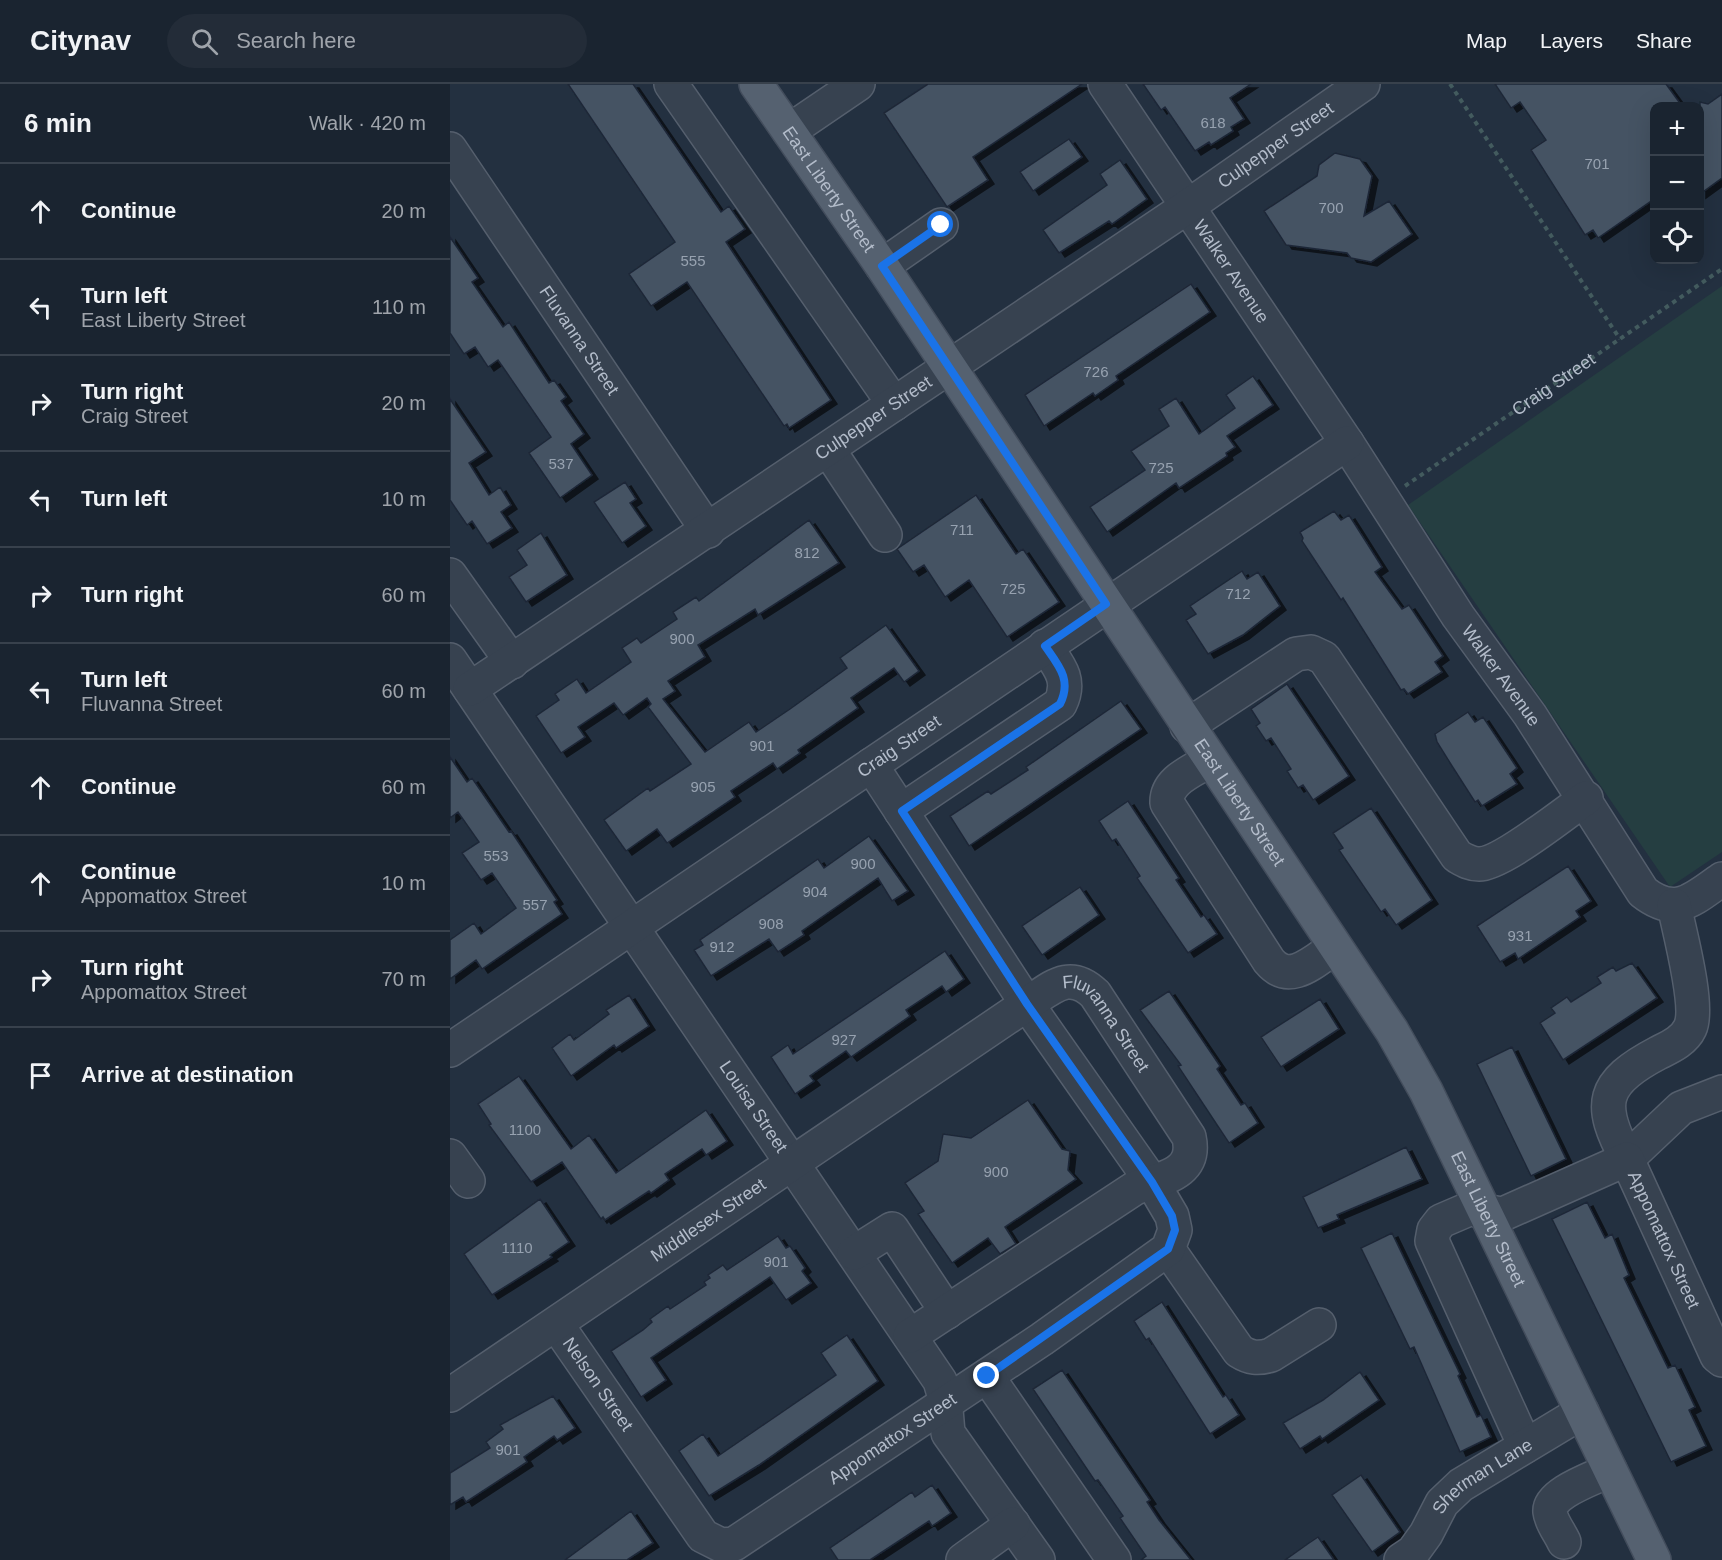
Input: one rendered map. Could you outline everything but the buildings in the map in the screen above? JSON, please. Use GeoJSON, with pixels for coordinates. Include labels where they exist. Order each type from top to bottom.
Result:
{"type":"FeatureCollection","features":[{"type":"Feature","properties":{"kind":"main road","name":"East Liberty Street"},"geometry":{"type":"LineString","coordinates":[[756,84],[882,266],[1392,1031],[1426,1091],[1654,1560]]}},
{"type":"Feature","properties":{"kind":"street"},"geometry":{"type":"LineString","coordinates":[[671,84],[894,404]]}},
{"type":"Feature","properties":{"kind":"street"},"geometry":{"type":"LineString","coordinates":[[789,131],[858,84]]}},
{"type":"Feature","properties":{"kind":"street","name":"Walker Avenue"},"geometry":{"type":"LineString","coordinates":[[1105,84],[1347,443],[1458,616],[1530,715],[1586,798],[1643,892],[1654,901],[1674,905]]}},
{"type":"Feature","properties":{"kind":"street","name":"Culpepper Street"},"geometry":{"type":"LineString","coordinates":[[470,690],[1186,207],[1363,84]]}},
{"type":"Feature","properties":{"kind":"street","name":"Fluvanna Street"},"geometry":{"type":"LineString","coordinates":[[450,149],[708,531]]}},
{"type":"Feature","properties":{"kind":"street"},"geometry":{"type":"LineString","coordinates":[[882,266],[941,225]]}},
{"type":"Feature","properties":{"kind":"street","name":"Craig Street"},"geometry":{"type":"LineString","coordinates":[[450,1050],[1347,443]]}},
{"type":"Feature","properties":{"kind":"street"},"geometry":{"type":"LineString","coordinates":[[828,449],[885,535]]}},
{"type":"Feature","properties":{"kind":"street"},"geometry":{"type":"LineString","coordinates":[[450,575],[512,662]]}},
{"type":"Feature","properties":{"kind":"street"},"geometry":{"type":"LineString","coordinates":[[902,811],[1060,704],[1065,693],[1066,680],[1045,646]]}},
{"type":"Feature","properties":{"kind":"street"},"geometry":{"type":"LineString","coordinates":[[1187,726],[1296,654],[1311,652],[1324,658],[1457,856],[1466,862],[1479,864],[1493,861],[1586,798]]}},
{"type":"Feature","properties":{"kind":"street","name":"Louisa Street"},"geometry":{"type":"LineString","coordinates":[[450,660],[940,1381],[948,1433],[1038,1560]]}},
{"type":"Feature","properties":{"kind":"street"},"geometry":{"type":"LineString","coordinates":[[1210,760],[1171,785],[1167,794],[1167,802],[1269,961],[1276,970],[1284,973],[1297,972],[1335,947]]}},
{"type":"Feature","properties":{"kind":"street","name":"Fluvanna Street"},"geometry":{"type":"LineString","coordinates":[[871,765],[1027,1004],[1061,982],[1080,983],[1095,994],[1189,1137],[1192,1149],[1183,1168],[1164,1179],[1135,1188],[910,1336]]}},
{"type":"Feature","properties":{"kind":"street"},"geometry":{"type":"LineString","coordinates":[[1722,879],[1689,902],[1674,905],[1688,968],[1693,1014],[1691,1028],[1681,1041],[1647,1059],[1615,1083],[1610,1090],[1607,1105],[1608,1116],[1627,1159],[1681,1108],[1722,1092]]}},
{"type":"Feature","properties":{"kind":"street"},"geometry":{"type":"LineString","coordinates":[[1027,1004],[1152,1182],[1172,1216],[1175,1230],[1168,1249],[1239,1351],[1250,1357],[1262,1358],[1271,1355],[1319,1325]]}},
{"type":"Feature","properties":{"kind":"street","name":"Middlesex Street"},"geometry":{"type":"LineString","coordinates":[[450,1395],[1027,1004]]}},
{"type":"Feature","properties":{"kind":"street","name":"Appomattox Street"},"geometry":{"type":"LineString","coordinates":[[1525,1446],[1432,1241],[1434,1230],[1441,1221],[1469,1209],[1496,1215],[1503,1214],[1627,1159],[1717,1356],[1722,1360]]}},
{"type":"Feature","properties":{"kind":"street"},"geometry":{"type":"LineString","coordinates":[[854,1253],[892,1229],[947,1312]]}},
{"type":"Feature","properties":{"kind":"street","name":"Appomattox Street"},"geometry":{"type":"LineString","coordinates":[[638,1444],[703,1536],[721,1545],[734,1544],[987,1376],[1168,1249]]}},
{"type":"Feature","properties":{"kind":"street","name":"Nelson Street"},"geometry":{"type":"LineString","coordinates":[[557,1324],[638,1444]]}},
{"type":"Feature","properties":{"kind":"street"},"geometry":{"type":"LineString","coordinates":[[987,1376],[1114,1560]]}},
{"type":"Feature","properties":{"kind":"street","name":"Sherman Lane"},"geometry":{"type":"LineString","coordinates":[[1401,1560],[1413,1552],[1426,1534],[1442,1503],[1461,1485],[1582,1412]]}},
{"type":"Feature","properties":{"kind":"street"},"geometry":{"type":"LineString","coordinates":[[1564,1542],[1550,1514],[1551,1505],[1556,1496],[1610,1470]]}},
{"type":"Feature","properties":{"kind":"street"},"geometry":{"type":"LineString","coordinates":[[963,1560],[1013,1524]]}},
{"type":"Feature","properties":{"kind":"path"},"geometry":{"type":"LineString","coordinates":[[1450,84],[1620,339]]}},
{"type":"Feature","properties":{"kind":"path","name":"Craig Street"},"geometry":{"type":"LineString","coordinates":[[1384,500],[1722,269]]}},
{"type":"Feature","properties":{"kind":"green space"},"geometry":{"type":"Polygon","coordinates":[[[1722,286],[1722,852],[1670,887],[1408,505],[1722,286]]]}},
{"type":"Feature","properties":{"kind":"route"},"geometry":{"type":"LineString","coordinates":[[941,225],[882,266],[1106,604],[1045,646],[1066,680],[1065,693],[1060,704],[902,811],[1027,1004],[1152,1182],[1172,1216],[1175,1230],[1168,1249],[987,1376]]}}]}
